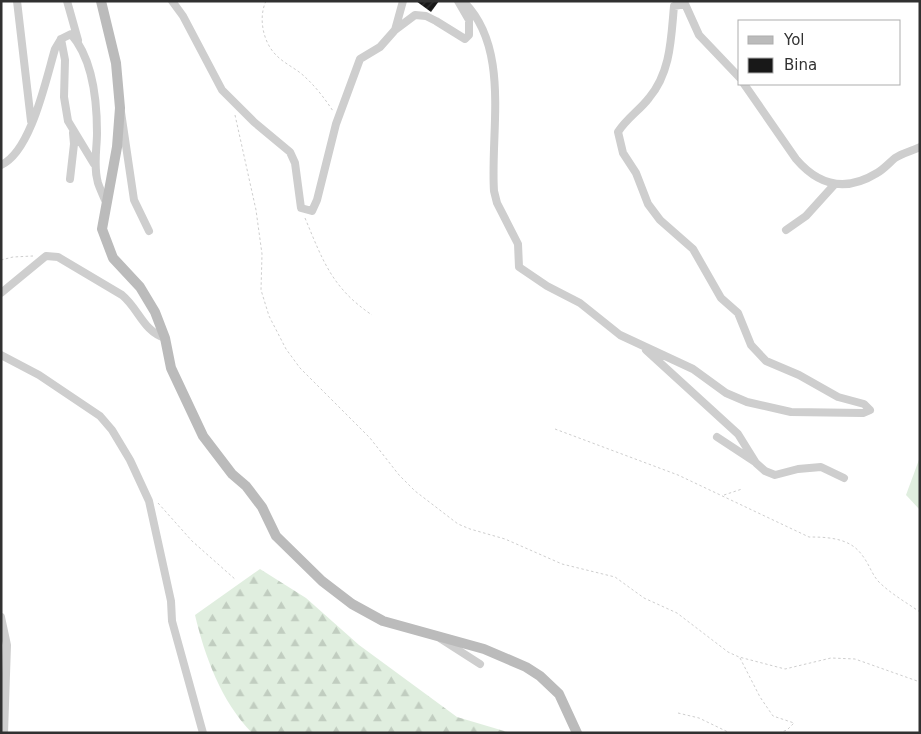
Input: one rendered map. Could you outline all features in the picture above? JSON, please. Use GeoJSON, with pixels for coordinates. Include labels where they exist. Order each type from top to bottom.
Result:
{"type":"FeatureCollection","features":[{"type":"Feature","properties":{"kind":"street"},"geometry":{"type":"LineString","coordinates":[[17,1],[31,123]]}},
{"type":"Feature","properties":{"kind":"street"},"geometry":{"type":"LineString","coordinates":[[68,1],[78,42],[88,64],[96,108],[96,171]]}},
{"type":"Feature","properties":{"kind":"street"},"geometry":{"type":"LineString","coordinates":[[101,1],[116,63],[120,108],[126,130],[134,200],[149,231]]}},
{"type":"Feature","properties":{"kind":"street"},"geometry":{"type":"LineString","coordinates":[[172,1],[183,16],[222,90],[254,122],[290,152],[295,163],[301,208],[312,211],[317,200],[336,124],[360,59],[380,47],[395,30],[415,15],[426,16],[465,39],[469,35],[469,20],[458,1]]}},
{"type":"Feature","properties":{"kind":"street"},"geometry":{"type":"LineString","coordinates":[[395,30],[403,1]]}},
{"type":"Feature","properties":{"kind":"street"},"geometry":{"type":"LineString","coordinates":[[463,1],[476,14],[487,42],[497,99],[494,191],[497,203],[518,244],[519,267],[547,286],[570,297],[620,335],[693,369],[726,393],[748,402],[791,412],[864,413],[870,410],[864,404],[838,397],[804,377],[766,361],[751,345],[738,312],[721,298],[693,249],[660,220],[648,204],[636,173],[623,153],[618,132],[624,122],[649,99],[661,80],[669,57],[674,6],[685,4],[699,36],[738,76]]}},
{"type":"Feature","properties":{"kind":"street"},"geometry":{"type":"LineString","coordinates":[[1,165],[13,158],[26,138],[55,49],[61,39],[71,34],[78,42]]}},
{"type":"Feature","properties":{"kind":"street"},"geometry":{"type":"LineString","coordinates":[[61,39],[65,60],[65,109],[74,144],[70,179]]}},
{"type":"Feature","properties":{"kind":"street"},"geometry":{"type":"LineString","coordinates":[[745,85],[803,168],[822,182],[834,185],[868,178],[879,172],[896,157],[920,147]]}},
{"type":"Feature","properties":{"kind":"street"},"geometry":{"type":"LineString","coordinates":[[120,108],[116,147],[105,200],[102,229],[105,243],[113,258],[140,287],[155,312],[165,338],[171,368],[203,436],[232,474],[246,486],[262,507],[276,536],[322,581],[382,621],[484,649],[526,667],[540,676],[559,694],[577,733]]}},
{"type":"Feature","properties":{"kind":"street"},"geometry":{"type":"LineString","coordinates":[[72,131],[87,149],[105,200]]}},
{"type":"Feature","properties":{"kind":"street"},"geometry":{"type":"LineString","coordinates":[[786,230],[806,216],[834,185]]}},
{"type":"Feature","properties":{"kind":"street"},"geometry":{"type":"LineString","coordinates":[[1,293],[46,256],[58,257],[122,295],[131,303],[144,324],[155,335],[165,338]]}},
{"type":"Feature","properties":{"kind":"street"},"geometry":{"type":"LineString","coordinates":[[640,345],[738,434],[756,463]]}},
{"type":"Feature","properties":{"kind":"street"},"geometry":{"type":"LineString","coordinates":[[1,354],[39,375],[100,416],[112,430],[133,465],[149,501],[171,601],[172,621],[203,733]]}},
{"type":"Feature","properties":{"kind":"street"},"geometry":{"type":"LineString","coordinates":[[717,437],[765,471],[775,475],[798,468],[821,467],[844,478]]}},
{"type":"Feature","properties":{"kind":"street"},"geometry":{"type":"LineString","coordinates":[[1,616],[7,645],[4,733]]}},
{"type":"Feature","properties":{"kind":"street"},"geometry":{"type":"LineString","coordinates":[[437,636],[480,664]]}},
{"type":"Feature","properties":{"kind":"path"},"geometry":{"type":"LineString","coordinates":[[265,2],[262,13],[262,25],[269,46],[276,56],[304,76],[320,93],[333,112],[336,124]]}},
{"type":"Feature","properties":{"kind":"path"},"geometry":{"type":"LineString","coordinates":[[235,115],[260,236],[263,267],[262,290],[269,316],[283,344],[300,368],[370,438],[407,483],[458,524],[481,534],[505,539],[562,564],[615,578],[644,598],[677,613],[714,643],[739,657],[785,669],[831,658],[855,659],[920,682]]}},
{"type":"Feature","properties":{"kind":"path"},"geometry":{"type":"LineString","coordinates":[[301,208],[337,284],[348,297],[372,315]]}},
{"type":"Feature","properties":{"kind":"path"},"geometry":{"type":"LineString","coordinates":[[1,260],[13,257],[46,256]]}},
{"type":"Feature","properties":{"kind":"path"},"geometry":{"type":"LineString","coordinates":[[555,429],[678,475],[803,535],[832,538],[855,547],[882,585],[920,612]]}},
{"type":"Feature","properties":{"kind":"path"},"geometry":{"type":"LineString","coordinates":[[724,496],[742,489]]}},
{"type":"Feature","properties":{"kind":"path"},"geometry":{"type":"LineString","coordinates":[[155,499],[188,537],[236,580]]}},
{"type":"Feature","properties":{"kind":"path"},"geometry":{"type":"LineString","coordinates":[[739,657],[766,707],[773,716],[794,723],[787,730],[779,733]]}},
{"type":"Feature","properties":{"kind":"path"},"geometry":{"type":"LineString","coordinates":[[678,713],[699,718],[730,733]]}},
{"type":"Feature","properties":{"kind":"green space"},"geometry":{"type":"Polygon","coordinates":[[[920,457],[920,510],[906,495],[920,457]]]}},
{"type":"Feature","properties":{"kind":"green space"},"geometry":{"type":"Polygon","coordinates":[[[260,569],[306,598],[359,645],[457,717],[511,733],[252,733],[231,707],[223,693],[209,662],[195,615],[260,569]]]}},
{"type":"Feature","properties":{"kind":"building"},"geometry":{"type":"Polygon","coordinates":[[[416,1],[439,1],[431,12],[416,1]]]}}]}
